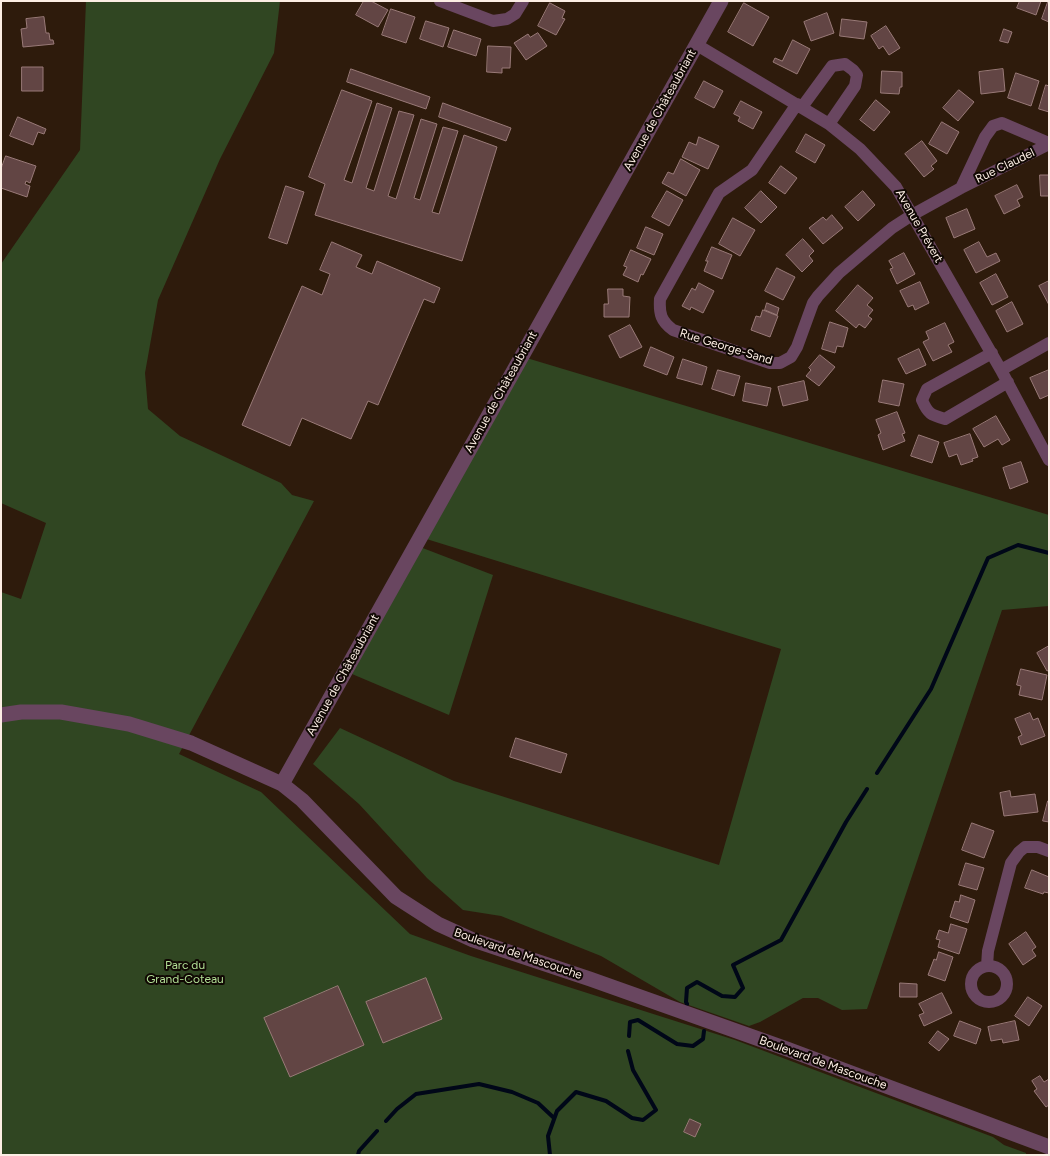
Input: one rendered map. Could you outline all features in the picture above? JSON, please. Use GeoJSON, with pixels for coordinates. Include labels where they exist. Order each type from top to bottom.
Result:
{"type":"FeatureCollection","features":[{"type":"Feature","properties":{"kind":"street"},"geometry":{"type":"LineString","coordinates":[[440,1],[493,21],[508,20],[516,14],[523,1]]}},
{"type":"Feature","properties":{"kind":"street","name":"Avenue de Châteaubriant"},"geometry":{"type":"LineString","coordinates":[[282,784],[721,1]]}},
{"type":"Feature","properties":{"kind":"street","name":"Avenue Prévert"},"geometry":{"type":"LineString","coordinates":[[697,45],[829,124],[860,149],[896,187],[992,353],[1049,460]]}},
{"type":"Feature","properties":{"kind":"street"},"geometry":{"type":"LineString","coordinates":[[800,106],[832,66],[845,64],[857,75],[855,86],[829,124]]}},
{"type":"Feature","properties":{"kind":"street","name":"Rue George-Sand"},"geometry":{"type":"LineString","coordinates":[[800,106],[752,170],[719,194],[660,299],[659,311],[664,324],[673,330],[770,363],[780,363],[791,357],[797,347],[813,303],[818,296],[839,273],[892,228],[912,215]]}},
{"type":"Feature","properties":{"kind":"street","name":"Rue Claudel"},"geometry":{"type":"LineString","coordinates":[[961,188],[985,137],[992,126],[1002,123],[1049,143]]}},
{"type":"Feature","properties":{"kind":"street","name":"Rue Claudel"},"geometry":{"type":"LineString","coordinates":[[912,215],[1049,143]]}},
{"type":"Feature","properties":{"kind":"street"},"geometry":{"type":"LineString","coordinates":[[1001,370],[1049,343]]}},
{"type":"Feature","properties":{"kind":"street"},"geometry":{"type":"LineString","coordinates":[[992,353],[926,389],[922,400],[926,408],[930,414],[945,418],[1008,382]]}},
{"type":"Feature","properties":{"kind":"street","name":"Boulevard de Mascouche"},"geometry":{"type":"LineString","coordinates":[[1,715],[21,712],[61,712],[129,724],[191,743],[282,784],[302,800],[396,897],[438,924],[473,940],[590,979],[787,1049],[1049,1147]]}},
{"type":"Feature","properties":{"kind":"street"},"geometry":{"type":"LineString","coordinates":[[987,966],[988,951],[1011,863],[1019,852],[1025,847],[1038,847],[1049,851]]}},
{"type":"Feature","properties":{"kind":"green space","name":"Parc du Grand-Coteau"},"geometry":{"type":"Polygon","coordinates":[[[86,1],[280,1],[274,53],[220,159],[158,300],[145,373],[148,409],[180,436],[281,483],[292,495],[314,501],[179,754],[261,792],[410,934],[471,956],[735,1040],[993,1137],[1004,1145],[1026,1153],[1026,1155],[1,1155],[1,592],[21,599],[46,523],[1,503],[1,264],[80,150],[86,1]]]}},
{"type":"Feature","properties":{"kind":"green space"},"geometry":{"type":"Polygon","coordinates":[[[520,356],[1049,515],[1049,606],[1002,610],[867,1009],[842,1010],[818,998],[803,998],[760,1022],[749,1026],[680,1002],[601,956],[501,916],[463,910],[427,878],[359,804],[313,764],[340,728],[454,781],[719,865],[781,649],[420,537],[520,356]]]}},
{"type":"Feature","properties":{"kind":"green space"},"geometry":{"type":"Polygon","coordinates":[[[420,547],[493,575],[449,715],[352,674],[420,547]]]}},
{"type":"Feature","properties":{"kind":"building"},"geometry":{"type":"Polygon","coordinates":[[[364,1],[371,1],[388,10],[378,27],[356,15],[364,1]]]}},
{"type":"Feature","properties":{"kind":"building"},"geometry":{"type":"Polygon","coordinates":[[[1020,1],[1041,1],[1036,15],[1017,8],[1020,1]]]}},
{"type":"Feature","properties":{"kind":"building"},"geometry":{"type":"Polygon","coordinates":[[[1048,2],[1049,3],[1049,22],[1042,19],[1048,2]]]}},
{"type":"Feature","properties":{"kind":"building"},"geometry":{"type":"Polygon","coordinates":[[[550,3],[565,11],[562,18],[565,19],[556,35],[538,26],[550,3]]]}},
{"type":"Feature","properties":{"kind":"building"},"geometry":{"type":"Polygon","coordinates":[[[744,3],[769,17],[753,46],[728,32],[744,3]]]}},
{"type":"Feature","properties":{"kind":"building"},"geometry":{"type":"Polygon","coordinates":[[[391,9],[415,17],[406,43],[382,35],[391,9]]]}},
{"type":"Feature","properties":{"kind":"building"},"geometry":{"type":"Polygon","coordinates":[[[827,13],[834,33],[811,41],[804,22],[827,13]]]}},
{"type":"Feature","properties":{"kind":"building"},"geometry":{"type":"Polygon","coordinates":[[[44,17],[46,33],[49,33],[50,40],[53,40],[54,44],[23,47],[21,29],[27,28],[26,19],[44,17]]]}},
{"type":"Feature","properties":{"kind":"building"},"geometry":{"type":"Polygon","coordinates":[[[842,19],[867,22],[864,39],[840,36],[842,19]]]}},
{"type":"Feature","properties":{"kind":"building"},"geometry":{"type":"Polygon","coordinates":[[[426,21],[449,28],[443,47],[420,39],[426,21]]]}},
{"type":"Feature","properties":{"kind":"building"},"geometry":{"type":"Polygon","coordinates":[[[886,26],[900,48],[889,55],[883,46],[879,49],[871,36],[886,26]]]}},
{"type":"Feature","properties":{"kind":"building"},"geometry":{"type":"Polygon","coordinates":[[[1004,29],[1012,32],[1008,43],[1000,41],[1004,29]]]}},
{"type":"Feature","properties":{"kind":"building"},"geometry":{"type":"Polygon","coordinates":[[[454,30],[481,39],[476,56],[448,47],[454,30]]]}},
{"type":"Feature","properties":{"kind":"building"},"geometry":{"type":"Polygon","coordinates":[[[538,33],[547,46],[526,60],[514,43],[528,34],[530,37],[538,33]]]}},
{"type":"Feature","properties":{"kind":"building"},"geometry":{"type":"Polygon","coordinates":[[[793,40],[810,49],[797,74],[773,62],[775,58],[782,61],[793,40]]]}},
{"type":"Feature","properties":{"kind":"building"},"geometry":{"type":"Polygon","coordinates":[[[488,46],[511,47],[510,68],[502,68],[502,73],[487,72],[488,46]]]}},
{"type":"Feature","properties":{"kind":"building"},"geometry":{"type":"Polygon","coordinates":[[[22,67],[43,67],[43,91],[22,91],[22,67]]]}},
{"type":"Feature","properties":{"kind":"building"},"geometry":{"type":"Polygon","coordinates":[[[351,69],[430,97],[426,109],[347,82],[351,69]]]}},
{"type":"Feature","properties":{"kind":"building"},"geometry":{"type":"Polygon","coordinates":[[[1003,69],[1005,91],[981,94],[979,72],[1003,69]]]}},
{"type":"Feature","properties":{"kind":"building"},"geometry":{"type":"Polygon","coordinates":[[[882,71],[902,72],[902,87],[900,87],[899,94],[881,93],[882,71]]]}},
{"type":"Feature","properties":{"kind":"building"},"geometry":{"type":"Polygon","coordinates":[[[1016,73],[1039,81],[1031,106],[1008,98],[1016,73]]]}},
{"type":"Feature","properties":{"kind":"building"},"geometry":{"type":"Polygon","coordinates":[[[704,81],[723,91],[714,108],[695,98],[704,81]]]}},
{"type":"Feature","properties":{"kind":"building"},"geometry":{"type":"Polygon","coordinates":[[[1046,85],[1049,86],[1049,112],[1039,109],[1046,85]]]}},
{"type":"Feature","properties":{"kind":"building"},"geometry":{"type":"Polygon","coordinates":[[[342,90],[372,101],[344,180],[352,183],[377,103],[392,108],[366,188],[374,191],[399,111],[414,115],[388,196],[396,199],[421,119],[437,124],[414,198],[420,200],[443,127],[458,131],[432,212],[439,214],[464,135],[497,147],[462,261],[315,215],[325,184],[309,177],[342,90]]]}},
{"type":"Feature","properties":{"kind":"building"},"geometry":{"type":"Polygon","coordinates":[[[959,90],[974,102],[958,121],[943,108],[959,90]]]}},
{"type":"Feature","properties":{"kind":"building"},"geometry":{"type":"Polygon","coordinates":[[[876,100],[890,112],[874,131],[860,120],[876,100]]]}},
{"type":"Feature","properties":{"kind":"building"},"geometry":{"type":"Polygon","coordinates":[[[741,101],[762,112],[753,129],[738,121],[740,117],[734,114],[741,101]]]}},
{"type":"Feature","properties":{"kind":"building"},"geometry":{"type":"Polygon","coordinates":[[[443,103],[511,128],[506,141],[439,117],[443,103]]]}},
{"type":"Feature","properties":{"kind":"building"},"geometry":{"type":"Polygon","coordinates":[[[18,117],[46,129],[44,134],[38,132],[33,145],[10,136],[18,117]]]}},
{"type":"Feature","properties":{"kind":"building"},"geometry":{"type":"Polygon","coordinates":[[[942,122],[959,132],[947,154],[929,144],[942,122]]]}},
{"type":"Feature","properties":{"kind":"building"},"geometry":{"type":"Polygon","coordinates":[[[806,134],[825,145],[815,163],[796,152],[806,134]]]}},
{"type":"Feature","properties":{"kind":"building"},"geometry":{"type":"Polygon","coordinates":[[[699,137],[719,146],[708,169],[682,157],[689,142],[696,145],[699,137]]]}},
{"type":"Feature","properties":{"kind":"building"},"geometry":{"type":"Polygon","coordinates":[[[922,141],[937,161],[931,166],[934,169],[924,177],[905,154],[922,141]]]}},
{"type":"Feature","properties":{"kind":"building"},"geometry":{"type":"Polygon","coordinates":[[[6,156],[36,166],[30,183],[26,181],[25,184],[30,186],[27,197],[1,188],[1,169],[6,156]]]}},
{"type":"Feature","properties":{"kind":"building"},"geometry":{"type":"Polygon","coordinates":[[[681,159],[700,170],[686,196],[662,183],[668,172],[673,174],[681,159]]]}},
{"type":"Feature","properties":{"kind":"building"},"geometry":{"type":"Polygon","coordinates":[[[781,166],[797,178],[785,194],[769,183],[781,166]]]}},
{"type":"Feature","properties":{"kind":"building"},"geometry":{"type":"Polygon","coordinates":[[[1040,175],[1049,175],[1049,196],[1041,196],[1040,175]]]}},
{"type":"Feature","properties":{"kind":"building"},"geometry":{"type":"Polygon","coordinates":[[[1017,185],[1023,197],[1017,200],[1020,206],[1004,214],[995,196],[1017,185]]]}},
{"type":"Feature","properties":{"kind":"building"},"geometry":{"type":"Polygon","coordinates":[[[286,186],[304,192],[287,244],[269,238],[286,186]]]}},
{"type":"Feature","properties":{"kind":"building"},"geometry":{"type":"Polygon","coordinates":[[[667,191],[683,200],[669,226],[652,217],[667,191]]]}},
{"type":"Feature","properties":{"kind":"building"},"geometry":{"type":"Polygon","coordinates":[[[761,191],[777,207],[761,223],[745,208],[761,191]]]}},
{"type":"Feature","properties":{"kind":"building"},"geometry":{"type":"Polygon","coordinates":[[[863,191],[875,205],[858,221],[845,207],[863,191]]]}},
{"type":"Feature","properties":{"kind":"building"},"geometry":{"type":"Polygon","coordinates":[[[967,209],[975,229],[954,238],[946,218],[967,209]]]}},
{"type":"Feature","properties":{"kind":"building"},"geometry":{"type":"Polygon","coordinates":[[[832,215],[843,228],[823,244],[809,228],[823,217],[826,220],[832,215]]]}},
{"type":"Feature","properties":{"kind":"building"},"geometry":{"type":"Polygon","coordinates":[[[733,218],[755,230],[740,256],[719,244],[733,218]]]}},
{"type":"Feature","properties":{"kind":"building"},"geometry":{"type":"Polygon","coordinates":[[[646,227],[663,234],[654,255],[637,248],[646,227]]]}},
{"type":"Feature","properties":{"kind":"building"},"geometry":{"type":"Polygon","coordinates":[[[803,239],[814,251],[809,256],[813,261],[802,272],[786,255],[803,239]]]}},
{"type":"Feature","properties":{"kind":"building"},"geometry":{"type":"Polygon","coordinates":[[[332,242],[362,255],[356,267],[372,274],[377,261],[440,288],[434,303],[424,299],[378,405],[368,401],[351,439],[302,418],[290,446],[242,425],[302,286],[322,295],[330,274],[320,270],[332,242]]]}},
{"type":"Feature","properties":{"kind":"building"},"geometry":{"type":"Polygon","coordinates":[[[979,242],[987,257],[996,253],[1000,261],[976,273],[964,250],[979,242]]]}},
{"type":"Feature","properties":{"kind":"building"},"geometry":{"type":"Polygon","coordinates":[[[712,247],[732,255],[722,279],[704,271],[708,261],[706,261],[712,247]]]}},
{"type":"Feature","properties":{"kind":"building"},"geometry":{"type":"Polygon","coordinates":[[[631,250],[651,259],[643,275],[641,274],[638,282],[623,275],[627,267],[624,266],[631,250]]]}},
{"type":"Feature","properties":{"kind":"building"},"geometry":{"type":"Polygon","coordinates":[[[904,253],[915,274],[897,284],[890,269],[893,268],[889,261],[904,253]]]}},
{"type":"Feature","properties":{"kind":"building"},"geometry":{"type":"Polygon","coordinates":[[[777,268],[795,277],[783,300],[765,291],[777,268]]]}},
{"type":"Feature","properties":{"kind":"building"},"geometry":{"type":"Polygon","coordinates":[[[996,274],[1008,297],[992,305],[980,283],[996,274]]]}},
{"type":"Feature","properties":{"kind":"building"},"geometry":{"type":"Polygon","coordinates":[[[1049,281],[1049,305],[1039,286],[1049,281]]]}},
{"type":"Feature","properties":{"kind":"building"},"geometry":{"type":"Polygon","coordinates":[[[920,282],[929,303],[915,310],[913,305],[908,307],[900,291],[920,282]]]}},
{"type":"Feature","properties":{"kind":"building"},"geometry":{"type":"Polygon","coordinates":[[[699,283],[714,291],[703,313],[691,307],[690,310],[682,306],[692,288],[695,290],[699,283]]]}},
{"type":"Feature","properties":{"kind":"building"},"geometry":{"type":"Polygon","coordinates":[[[858,285],[873,298],[867,305],[873,310],[868,316],[872,319],[865,328],[859,324],[856,328],[836,311],[858,285]]]}},
{"type":"Feature","properties":{"kind":"building"},"geometry":{"type":"Polygon","coordinates":[[[608,289],[623,289],[623,296],[630,297],[629,317],[604,317],[604,304],[608,304],[608,289]]]}},
{"type":"Feature","properties":{"kind":"building"},"geometry":{"type":"Polygon","coordinates":[[[1012,302],[1023,324],[1007,332],[996,311],[1012,302]]]}},
{"type":"Feature","properties":{"kind":"building"},"geometry":{"type":"Polygon","coordinates":[[[767,303],[779,308],[777,315],[765,310],[767,303]]]}},
{"type":"Feature","properties":{"kind":"building"},"geometry":{"type":"Polygon","coordinates":[[[763,310],[778,316],[770,337],[751,330],[756,316],[760,317],[763,310]]]}},
{"type":"Feature","properties":{"kind":"building"},"geometry":{"type":"Polygon","coordinates":[[[830,322],[848,328],[843,347],[837,346],[835,353],[822,349],[830,322]]]}},
{"type":"Feature","properties":{"kind":"building"},"geometry":{"type":"Polygon","coordinates":[[[945,323],[954,342],[948,345],[952,352],[933,361],[923,342],[929,339],[926,332],[945,323]]]}},
{"type":"Feature","properties":{"kind":"building"},"geometry":{"type":"Polygon","coordinates":[[[630,325],[642,347],[620,358],[609,336],[630,325]]]}},
{"type":"Feature","properties":{"kind":"building"},"geometry":{"type":"Polygon","coordinates":[[[651,347],[674,357],[667,375],[644,366],[651,347]]]}},
{"type":"Feature","properties":{"kind":"building"},"geometry":{"type":"Polygon","coordinates":[[[919,349],[926,365],[906,374],[898,359],[919,349]]]}},
{"type":"Feature","properties":{"kind":"building"},"geometry":{"type":"Polygon","coordinates":[[[820,355],[835,367],[819,386],[806,376],[811,370],[809,368],[820,355]]]}},
{"type":"Feature","properties":{"kind":"building"},"geometry":{"type":"Polygon","coordinates":[[[683,359],[707,367],[702,385],[677,378],[683,359]]]}},
{"type":"Feature","properties":{"kind":"building"},"geometry":{"type":"Polygon","coordinates":[[[718,370],[740,376],[734,396],[712,389],[718,370]]]}},
{"type":"Feature","properties":{"kind":"building"},"geometry":{"type":"Polygon","coordinates":[[[1049,370],[1049,395],[1040,399],[1030,378],[1049,370]]]}},
{"type":"Feature","properties":{"kind":"building"},"geometry":{"type":"Polygon","coordinates":[[[883,380],[904,384],[899,406],[879,402],[883,380]]]}},
{"type":"Feature","properties":{"kind":"building"},"geometry":{"type":"Polygon","coordinates":[[[804,381],[808,400],[783,406],[778,387],[804,381]]]}},
{"type":"Feature","properties":{"kind":"building"},"geometry":{"type":"Polygon","coordinates":[[[746,383],[771,388],[767,406],[743,401],[746,383]]]}},
{"type":"Feature","properties":{"kind":"building"},"geometry":{"type":"Polygon","coordinates":[[[897,412],[905,433],[902,434],[905,441],[883,450],[878,435],[881,433],[876,420],[897,412]]]}},
{"type":"Feature","properties":{"kind":"building"},"geometry":{"type":"Polygon","coordinates":[[[996,416],[1010,440],[1002,445],[998,439],[984,447],[973,429],[996,416]]]}},
{"type":"Feature","properties":{"kind":"building"},"geometry":{"type":"Polygon","coordinates":[[[970,434],[978,457],[972,459],[973,461],[961,465],[957,454],[949,457],[944,443],[970,434]]]}},
{"type":"Feature","properties":{"kind":"building"},"geometry":{"type":"Polygon","coordinates":[[[919,435],[939,442],[932,463],[911,456],[919,435]]]}},
{"type":"Feature","properties":{"kind":"building"},"geometry":{"type":"Polygon","coordinates":[[[1021,462],[1028,482],[1010,489],[1003,468],[1021,462]]]}},
{"type":"Feature","properties":{"kind":"building"},"geometry":{"type":"Polygon","coordinates":[[[1049,646],[1049,670],[1047,671],[1037,653],[1049,646]]]}},
{"type":"Feature","properties":{"kind":"building"},"geometry":{"type":"Polygon","coordinates":[[[1021,669],[1047,675],[1042,700],[1019,695],[1021,686],[1017,685],[1021,669]]]}},
{"type":"Feature","properties":{"kind":"building"},"geometry":{"type":"Polygon","coordinates":[[[1030,713],[1033,720],[1038,718],[1045,736],[1021,745],[1018,737],[1022,735],[1015,719],[1030,713]]]}},
{"type":"Feature","properties":{"kind":"building"},"geometry":{"type":"Polygon","coordinates":[[[516,738],[567,754],[561,773],[510,757],[516,738]]]}},
{"type":"Feature","properties":{"kind":"building"},"geometry":{"type":"Polygon","coordinates":[[[1010,791],[1011,797],[1035,794],[1038,812],[1004,816],[1000,793],[1010,791]]]}},
{"type":"Feature","properties":{"kind":"building"},"geometry":{"type":"Polygon","coordinates":[[[1049,801],[1049,822],[1043,821],[1049,801]]]}},
{"type":"Feature","properties":{"kind":"building"},"geometry":{"type":"Polygon","coordinates":[[[972,823],[994,831],[984,858],[962,850],[972,823]]]}},
{"type":"Feature","properties":{"kind":"building"},"geometry":{"type":"Polygon","coordinates":[[[966,863],[984,868],[977,890],[959,885],[966,863]]]}},
{"type":"Feature","properties":{"kind":"building"},"geometry":{"type":"Polygon","coordinates":[[[1032,870],[1049,877],[1049,893],[1044,892],[1043,894],[1025,888],[1032,870]]]}},
{"type":"Feature","properties":{"kind":"building"},"geometry":{"type":"Polygon","coordinates":[[[961,895],[975,900],[968,923],[950,917],[955,901],[959,902],[961,895]]]}},
{"type":"Feature","properties":{"kind":"building"},"geometry":{"type":"Polygon","coordinates":[[[951,924],[967,929],[959,954],[938,947],[940,940],[936,939],[939,930],[948,933],[951,924]]]}},
{"type":"Feature","properties":{"kind":"building"},"geometry":{"type":"Polygon","coordinates":[[[1026,932],[1036,947],[1032,950],[1036,956],[1023,965],[1009,944],[1026,932]]]}},
{"type":"Feature","properties":{"kind":"building"},"geometry":{"type":"Polygon","coordinates":[[[939,952],[953,957],[945,981],[928,975],[934,959],[936,960],[939,952]]]}},
{"type":"Feature","properties":{"kind":"building"},"geometry":{"type":"Polygon","coordinates":[[[426,978],[442,1019],[383,1043],[366,1002],[426,978]]]}},
{"type":"Feature","properties":{"kind":"building"},"geometry":{"type":"Polygon","coordinates":[[[900,983],[917,984],[917,997],[900,997],[900,983]]]}},
{"type":"Feature","properties":{"kind":"building"},"geometry":{"type":"Polygon","coordinates":[[[338,986],[364,1045],[290,1077],[264,1018],[338,986]]]}},
{"type":"Feature","properties":{"kind":"building"},"geometry":{"type":"Polygon","coordinates":[[[942,993],[952,1013],[924,1026],[919,1015],[924,1013],[919,1004],[942,993]]]}},
{"type":"Feature","properties":{"kind":"building"},"geometry":{"type":"Polygon","coordinates":[[[1028,997],[1042,1006],[1029,1026],[1015,1016],[1028,997]]]}},
{"type":"Feature","properties":{"kind":"building"},"geometry":{"type":"Polygon","coordinates":[[[960,1021],[981,1029],[976,1044],[954,1036],[960,1021]]]}},
{"type":"Feature","properties":{"kind":"building"},"geometry":{"type":"Polygon","coordinates":[[[1015,1021],[1019,1040],[1003,1043],[1002,1039],[991,1041],[988,1027],[1015,1021]]]}},
{"type":"Feature","properties":{"kind":"building"},"geometry":{"type":"Polygon","coordinates":[[[938,1031],[949,1039],[939,1051],[929,1043],[938,1031]]]}},
{"type":"Feature","properties":{"kind":"building"},"geometry":{"type":"Polygon","coordinates":[[[1040,1076],[1044,1082],[1049,1079],[1049,1105],[1046,1107],[1034,1091],[1037,1089],[1032,1081],[1040,1076]]]}},
{"type":"Feature","properties":{"kind":"building"},"geometry":{"type":"Polygon","coordinates":[[[690,1119],[701,1124],[695,1137],[684,1132],[690,1119]]]}},
{"type":"Feature","properties":{"kind":"waterway"},"geometry":{"type":"LineString","coordinates":[[877,773],[931,689],[988,558],[1018,545],[1049,553]]}},
{"type":"Feature","properties":{"kind":"waterway"},"geometry":{"type":"LineString","coordinates":[[687,1004],[687,988],[697,982],[722,996],[735,997],[743,988],[733,965],[781,940],[846,822],[867,789]]}},
{"type":"Feature","properties":{"kind":"waterway"},"geometry":{"type":"LineString","coordinates":[[629,1036],[630,1022],[638,1020],[677,1044],[693,1046],[703,1039],[704,1031]]}},
{"type":"Feature","properties":{"kind":"waterway"},"geometry":{"type":"LineString","coordinates":[[550,1155],[548,1136],[557,1111],[576,1092],[606,1101],[632,1118],[643,1120],[656,1110],[633,1070],[628,1051]]}},
{"type":"Feature","properties":{"kind":"waterway"},"geometry":{"type":"LineString","coordinates":[[386,1121],[397,1109],[416,1094],[479,1084],[512,1092],[538,1103],[554,1118]]}},
{"type":"Feature","properties":{"kind":"waterway"},"geometry":{"type":"LineString","coordinates":[[358,1155],[359,1151],[377,1131]]}}]}
